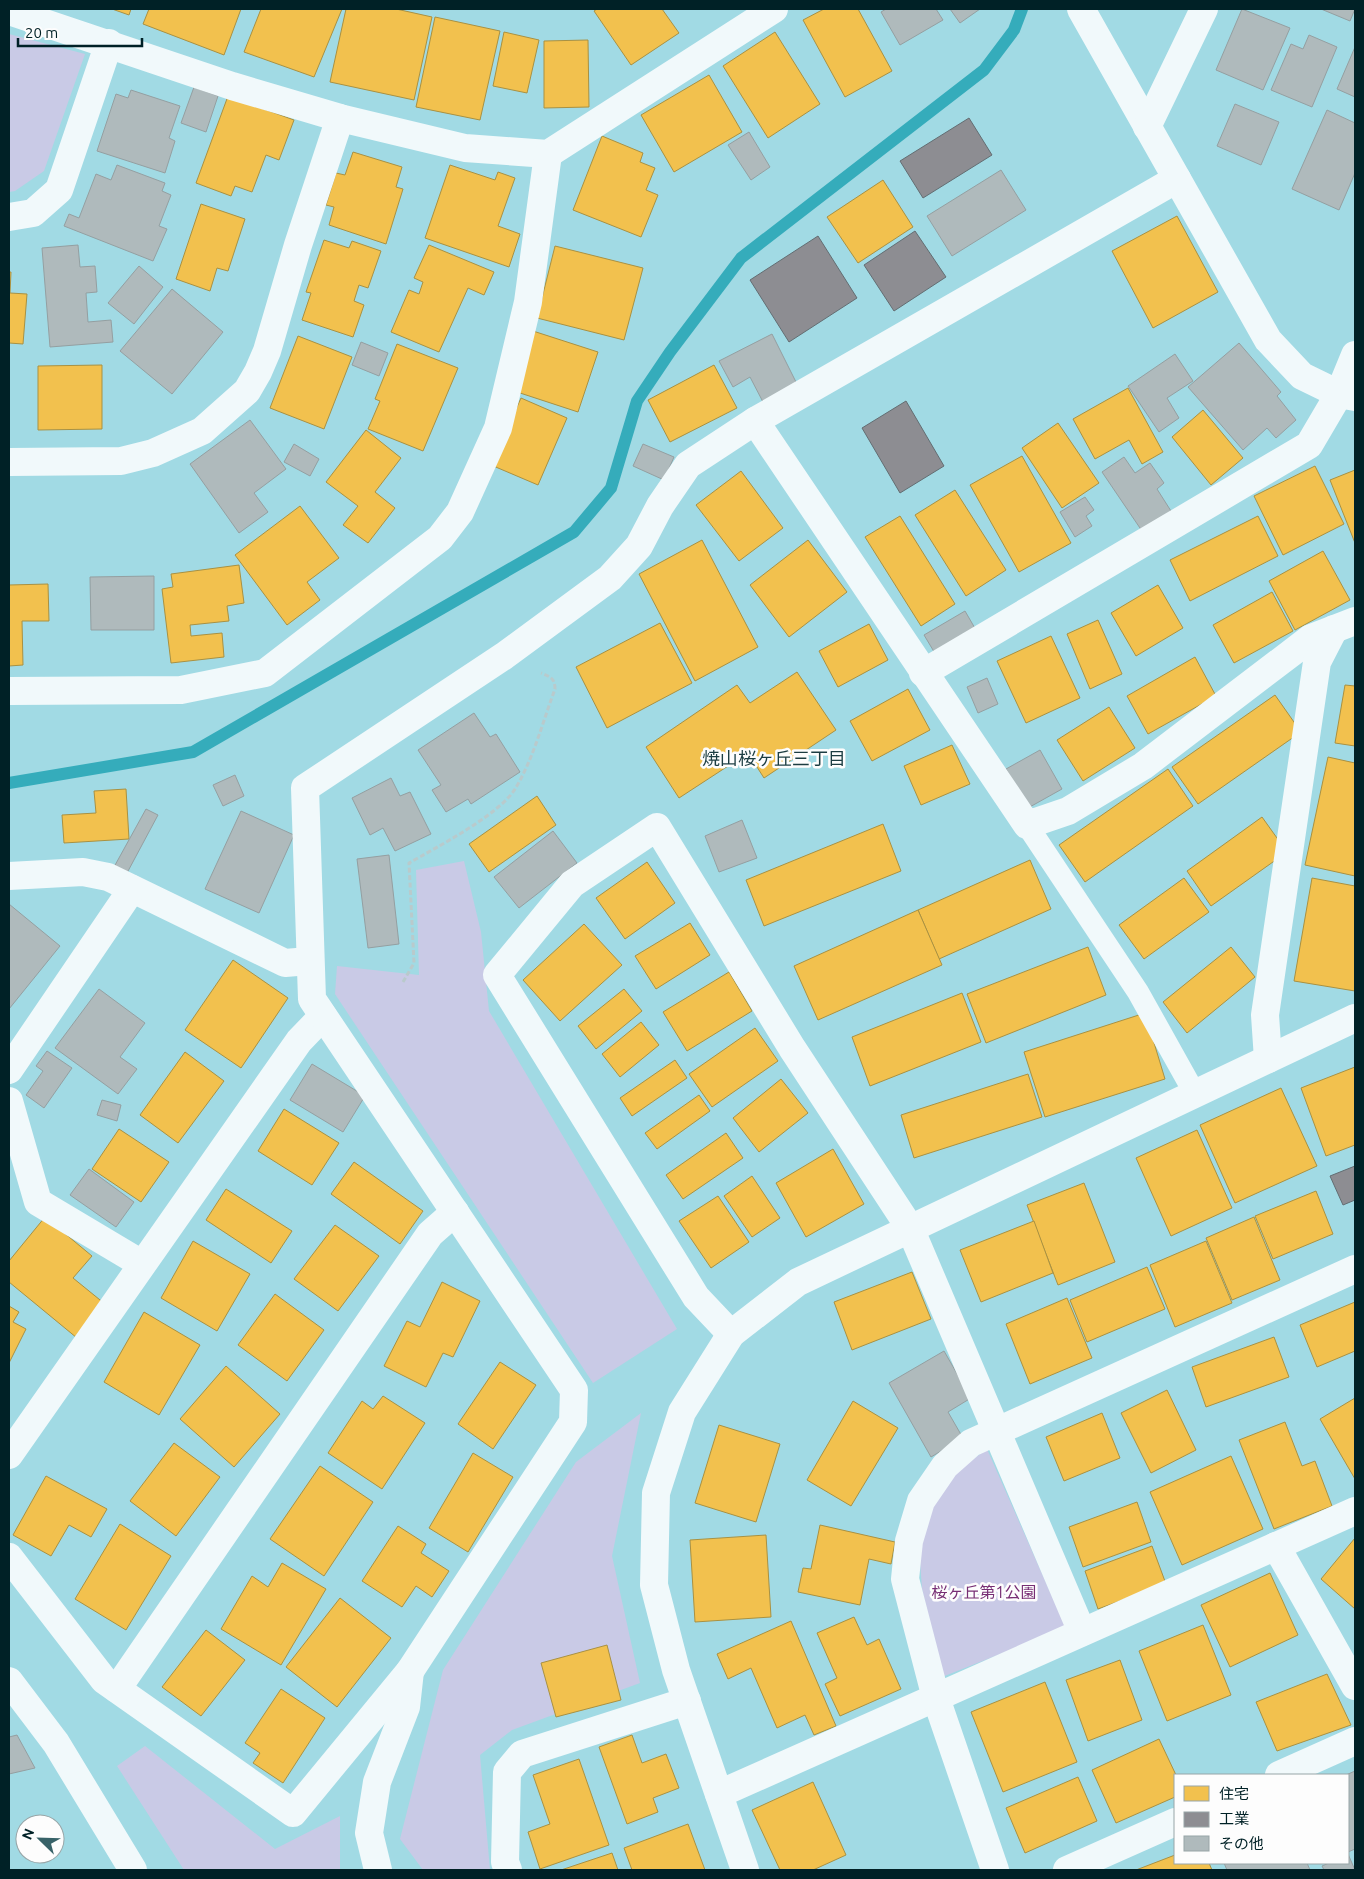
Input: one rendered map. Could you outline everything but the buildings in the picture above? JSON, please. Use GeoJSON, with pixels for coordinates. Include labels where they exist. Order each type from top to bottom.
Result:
{"type":"FeatureCollection","features":[{"type":"Feature","properties":{"kind":"street"},"geometry":{"type":"LineString","coordinates":[[9,11],[232,86],[340,118],[465,148],[548,154],[774,9]]}},
{"type":"Feature","properties":{"kind":"street"},"geometry":{"type":"LineString","coordinates":[[1081,9],[1268,340],[1302,376],[1347,395]]}},
{"type":"Feature","properties":{"kind":"street"},"geometry":{"type":"LineString","coordinates":[[1147,127],[1204,9]]}},
{"type":"Feature","properties":{"kind":"street"},"geometry":{"type":"LineString","coordinates":[[9,217],[33,213],[59,190],[108,44]]}},
{"type":"Feature","properties":{"kind":"street"},"geometry":{"type":"LineString","coordinates":[[9,462],[121,461],[153,453],[202,431],[247,391],[267,351],[298,245],[340,118]]}},
{"type":"Feature","properties":{"kind":"street"},"geometry":{"type":"LineString","coordinates":[[9,691],[181,690],[264,673],[440,538],[460,512],[498,428],[528,302],[548,154]]}},
{"type":"Feature","properties":{"kind":"street"},"geometry":{"type":"LineString","coordinates":[[9,1557],[104,1680],[293,1813],[410,1671],[573,1422],[574,1390],[312,999],[304,788],[504,656],[610,578],[639,546],[660,506],[688,465],[755,422],[1177,179]]}},
{"type":"Feature","properties":{"kind":"street"},"geometry":{"type":"LineString","coordinates":[[923,673],[1309,445],[1347,395],[1355,355]]}},
{"type":"Feature","properties":{"kind":"street"},"geometry":{"type":"LineString","coordinates":[[755,422],[1027,826],[1068,810],[1144,766],[1311,638],[1344,625]]}},
{"type":"Feature","properties":{"kind":"street"},"geometry":{"type":"LineString","coordinates":[[1268,1059],[1265,1015],[1316,662],[1344,625]]}},
{"type":"Feature","properties":{"kind":"street"},"geometry":{"type":"LineString","coordinates":[[731,1334],[696,1297],[497,975],[572,884],[657,827],[792,1048],[910,1228],[1082,1632]]}},
{"type":"Feature","properties":{"kind":"street"},"geometry":{"type":"LineString","coordinates":[[9,876],[83,872],[108,877],[285,963],[310,960]]}},
{"type":"Feature","properties":{"kind":"street"},"geometry":{"type":"LineString","coordinates":[[9,1070],[132,889]]}},
{"type":"Feature","properties":{"kind":"street"},"geometry":{"type":"LineString","coordinates":[[9,1455],[298,1041],[323,1016]]}},
{"type":"Feature","properties":{"kind":"street"},"geometry":{"type":"LineString","coordinates":[[745,1870],[676,1670],[654,1586],[656,1493],[682,1412],[731,1334],[798,1282],[1355,1018]]}},
{"type":"Feature","properties":{"kind":"street"},"geometry":{"type":"LineString","coordinates":[[10,1114],[38,1202],[142,1264]]}},
{"type":"Feature","properties":{"kind":"street"},"geometry":{"type":"LineString","coordinates":[[117,1689],[430,1234],[455,1212]]}},
{"type":"Feature","properties":{"kind":"street"},"geometry":{"type":"LineString","coordinates":[[995,1870],[936,1698],[905,1579],[909,1541],[921,1501],[945,1466],[971,1443],[1355,1269]]}},
{"type":"Feature","properties":{"kind":"street"},"geometry":{"type":"LineString","coordinates":[[719,1794],[1355,1511]]}},
{"type":"Feature","properties":{"kind":"street"},"geometry":{"type":"LineString","coordinates":[[1276,1546],[1355,1686]]}},
{"type":"Feature","properties":{"kind":"street"},"geometry":{"type":"LineString","coordinates":[[378,1870],[369,1833],[377,1782],[406,1707],[410,1671]]}},
{"type":"Feature","properties":{"kind":"street"},"geometry":{"type":"LineString","coordinates":[[9,1681],[56,1743],[134,1870]]}},
{"type":"Feature","properties":{"kind":"street"},"geometry":{"type":"LineString","coordinates":[[508,1870],[505,1862],[507,1772],[522,1754],[687,1701]]}},
{"type":"Feature","properties":{"kind":"street"},"geometry":{"type":"LineString","coordinates":[[1281,1774],[1355,1741]]}},
{"type":"Feature","properties":{"kind":"street"},"geometry":{"type":"LineString","coordinates":[[1067,1870],[1174,1822]]}},
{"type":"Feature","properties":{"kind":"lane"},"geometry":{"type":"LineString","coordinates":[[1027,826],[1138,992],[1195,1094]]}},
{"type":"Feature","properties":{"kind":"path"},"geometry":{"type":"LineString","coordinates":[[403,982],[414,963],[409,863],[497,810],[515,790],[555,690],[555,681],[551,676],[504,656]]}},
{"type":"Feature","properties":{"kind":"green space"},"geometry":{"type":"Polygon","coordinates":[[[9,34],[85,54],[44,171],[15,191],[9,192],[9,34]]]}},
{"type":"Feature","properties":{"kind":"green space"},"geometry":{"type":"Polygon","coordinates":[[[464,861],[481,932],[489,1011],[677,1329],[593,1383],[335,994],[337,966],[419,975],[416,870],[464,861]]]}},
{"type":"Feature","properties":{"kind":"green space"},"geometry":{"type":"Polygon","coordinates":[[[641,1413],[612,1556],[640,1683],[512,1730],[480,1755],[490,1870],[423,1870],[400,1839],[443,1670],[576,1462],[641,1413]]]}},
{"type":"Feature","properties":{"kind":"green space","name":"桜ヶ丘第1公園"},"geometry":{"type":"Polygon","coordinates":[[[987,1449],[1066,1628],[942,1677],[922,1589],[919,1547],[929,1504],[957,1471],[987,1449]]]}},
{"type":"Feature","properties":{"kind":"green space"},"geometry":{"type":"Polygon","coordinates":[[[145,1746],[275,1849],[340,1816],[340,1870],[184,1870],[117,1766],[145,1746]]]}},
{"type":"Feature","properties":{"kind":"waterway"},"geometry":{"type":"LineString","coordinates":[[9,783],[193,752],[574,532],[611,488],[637,401],[670,352],[741,258],[984,70],[1014,30],[1022,9]]}},
{"type":"Feature","properties":{"kind":"district","name":"焼山桜ヶ丘三丁目"},"geometry":{"type":"Point","coordinates":[774,758]}}]}
